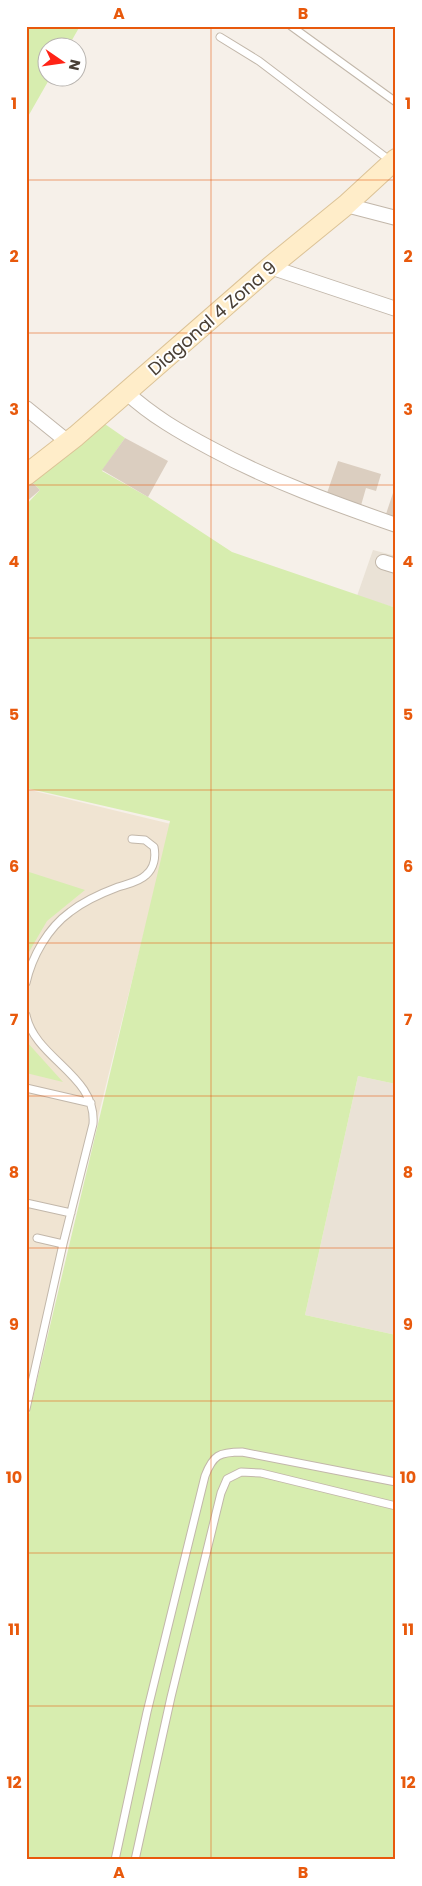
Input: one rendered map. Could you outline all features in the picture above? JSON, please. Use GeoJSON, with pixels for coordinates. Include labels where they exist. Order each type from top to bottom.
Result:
{"type":"FeatureCollection","features":[{"type":"Feature","properties":{"kind":"main road","name":"Diagonal 4 Zona 9"},"geometry":{"type":"LineString","coordinates":[[26,475],[68,442],[270,267],[346,205],[394,161]]}},
{"type":"Feature","properties":{"kind":"street"},"geometry":{"type":"LineString","coordinates":[[346,205],[396,218]]}},
{"type":"Feature","properties":{"kind":"street"},"geometry":{"type":"LineString","coordinates":[[270,267],[396,309]]}},
{"type":"Feature","properties":{"kind":"street"},"geometry":{"type":"LineString","coordinates":[[126,392],[151,414],[172,428],[228,458],[306,493],[396,525]]}},
{"type":"Feature","properties":{"kind":"street"},"geometry":{"type":"LineString","coordinates":[[26,408],[68,442]]}},
{"type":"Feature","properties":{"kind":"lane"},"geometry":{"type":"LineString","coordinates":[[291,26],[396,102]]}},
{"type":"Feature","properties":{"kind":"lane"},"geometry":{"type":"LineString","coordinates":[[220,37],[259,61],[394,161]]}},
{"type":"Feature","properties":{"kind":"lane"},"geometry":{"type":"LineString","coordinates":[[26,983],[36,955],[44,940],[70,912],[100,894],[138,880],[148,874],[154,860],[154,847],[145,840],[132,840]]}},
{"type":"Feature","properties":{"kind":"lane"},"geometry":{"type":"LineString","coordinates":[[26,1015],[28,1022],[44,1047],[86,1090],[94,1112],[93,1124],[63,1244],[26,1409]]}},
{"type":"Feature","properties":{"kind":"lane"},"geometry":{"type":"LineString","coordinates":[[26,1088],[91,1103]]}},
{"type":"Feature","properties":{"kind":"lane"},"geometry":{"type":"LineString","coordinates":[[26,1203],[71,1213]]}},
{"type":"Feature","properties":{"kind":"lane"},"geometry":{"type":"LineString","coordinates":[[37,1238],[63,1244]]}},
{"type":"Feature","properties":{"kind":"lane"},"geometry":{"type":"LineString","coordinates":[[115,1860],[147,1712],[205,1476],[212,1461],[216,1456],[242,1452],[396,1482]]}},
{"type":"Feature","properties":{"kind":"lane"},"geometry":{"type":"LineString","coordinates":[[135,1860],[171,1697],[221,1493],[227,1479],[241,1472],[261,1473],[396,1506]]}},
{"type":"Feature","properties":{"kind":"shaded area"},"geometry":{"type":"Polygon","coordinates":[[[373,550],[396,556],[396,608],[357,596],[373,550]]]}},
{"type":"Feature","properties":{"kind":"shaded area"},"geometry":{"type":"Polygon","coordinates":[[[26,789],[171,824],[26,1406],[26,789]]]}},
{"type":"Feature","properties":{"kind":"shaded area"},"geometry":{"type":"Polygon","coordinates":[[[358,1076],[396,1084],[396,1335],[305,1315],[358,1076]]]}},
{"type":"Feature","properties":{"kind":"green space"},"geometry":{"type":"Polygon","coordinates":[[[26,26],[80,26],[73,38],[38,38],[38,88],[44,88],[26,120],[26,26]]]}},
{"type":"Feature","properties":{"kind":"green space"},"geometry":{"type":"Polygon","coordinates":[[[102,422],[125,438],[102,471],[148,497],[232,552],[396,608],[396,1084],[358,1076],[305,1315],[396,1335],[396,1860],[26,1860],[26,1427],[170,821],[26,788],[26,505],[40,490],[29,479],[102,422]]]}},
{"type":"Feature","properties":{"kind":"green space"},"geometry":{"type":"Polygon","coordinates":[[[26,871],[85,890],[47,921],[26,957],[26,871]]]}},
{"type":"Feature","properties":{"kind":"green space"},"geometry":{"type":"Polygon","coordinates":[[[26,1041],[63,1082],[26,1073],[26,1041]]]}},
{"type":"Feature","properties":{"kind":"building"},"geometry":{"type":"Polygon","coordinates":[[[125,438],[168,461],[148,497],[102,470],[125,438]]]}},
{"type":"Feature","properties":{"kind":"building"},"geometry":{"type":"Polygon","coordinates":[[[338,461],[381,474],[376,491],[366,488],[360,509],[326,496],[338,461]]]}},
{"type":"Feature","properties":{"kind":"building"},"geometry":{"type":"Polygon","coordinates":[[[29,479],[40,490],[26,502],[26,481],[29,479]]]}},
{"type":"Feature","properties":{"kind":"building"},"geometry":{"type":"Polygon","coordinates":[[[396,484],[396,520],[385,517],[396,484]]]}}]}
